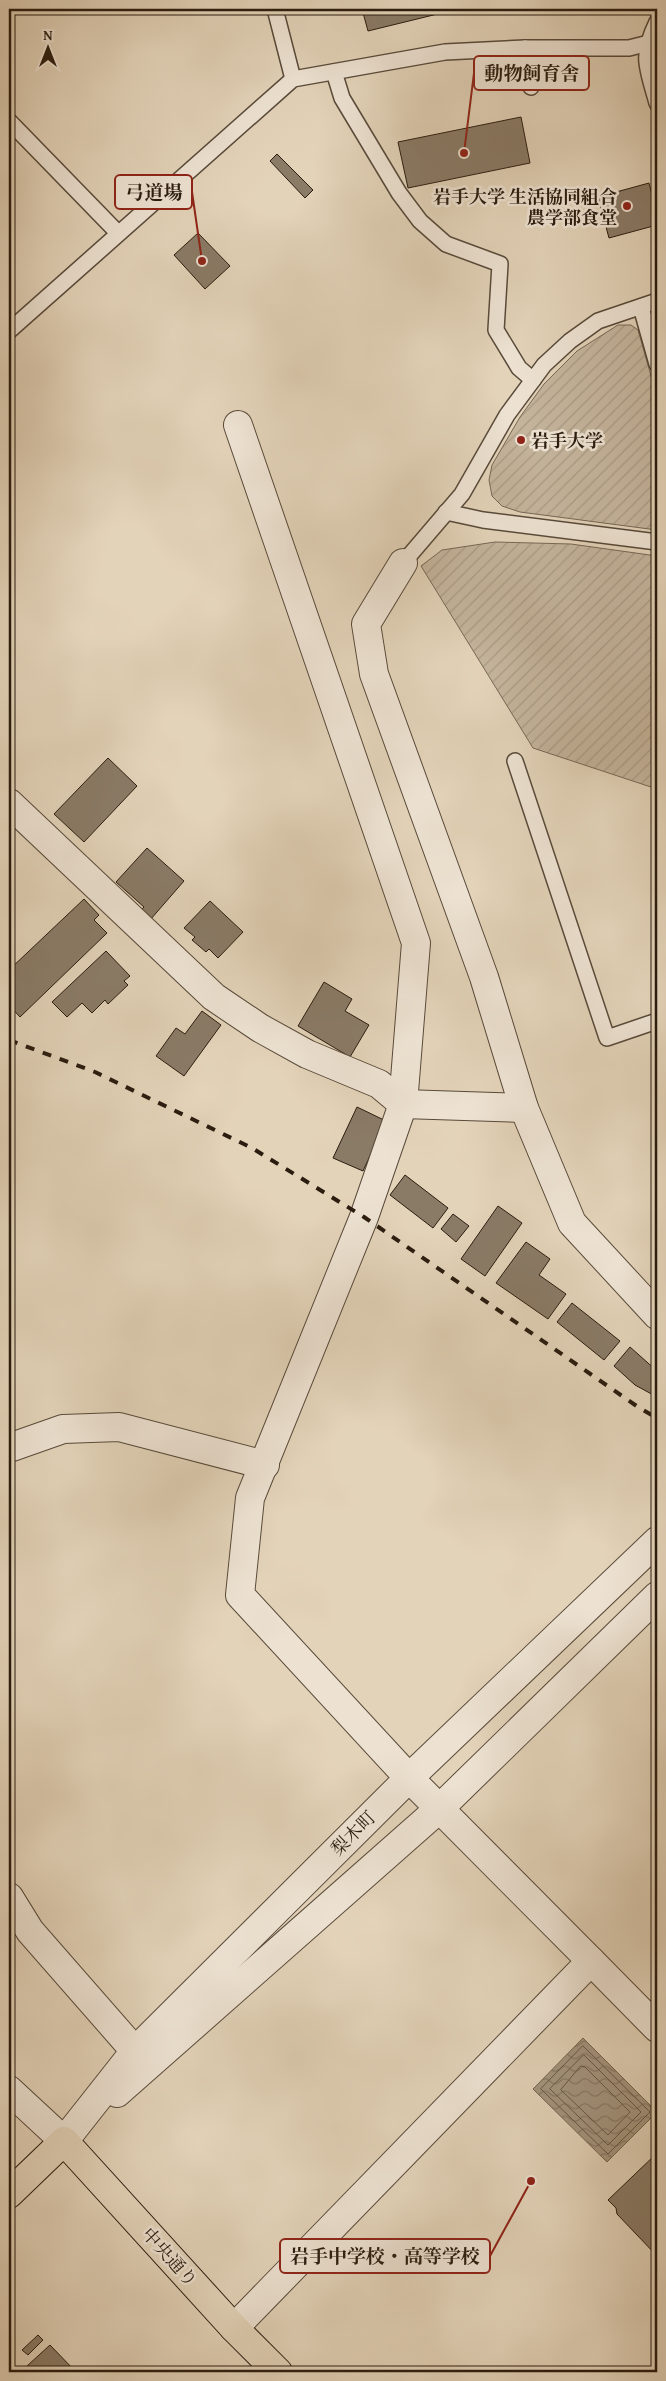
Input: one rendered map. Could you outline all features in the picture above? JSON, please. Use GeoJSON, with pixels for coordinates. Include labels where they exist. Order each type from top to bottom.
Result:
{"type":"FeatureCollection","features":[{"type":"Feature","properties":{"kind":"main road"},"geometry":{"type":"LineString","coordinates":[[9,2194],[64,2141]]}},
{"type":"Feature","properties":{"kind":"main road","name":"中央通り"},"geometry":{"type":"LineString","coordinates":[[64,2141],[234,2328],[278,2372]]}},
{"type":"Feature","properties":{"kind":"street"},"geometry":{"type":"LineString","coordinates":[[238,425],[416,943],[403,1104],[364,1217],[250,1498],[240,1595],[408,1778],[440,1808],[657,2028]]}},
{"type":"Feature","properties":{"kind":"street"},"geometry":{"type":"LineString","coordinates":[[403,563],[366,624],[374,674],[484,977],[524,1108],[572,1223],[657,1315]]}},
{"type":"Feature","properties":{"kind":"street"},"geometry":{"type":"LineString","coordinates":[[9,803],[214,997],[260,1028],[307,1054],[379,1084],[403,1104],[524,1108]]}},
{"type":"Feature","properties":{"kind":"street"},"geometry":{"type":"LineString","coordinates":[[9,1448],[63,1429],[119,1427],[265,1465]]}},
{"type":"Feature","properties":{"kind":"street","name":"梨木町"},"geometry":{"type":"LineString","coordinates":[[64,2141],[135,2050],[408,1778],[657,1541]]}},
{"type":"Feature","properties":{"kind":"street"},"geometry":{"type":"LineString","coordinates":[[9,2090],[64,2141],[440,1808],[657,1596]]}},
{"type":"Feature","properties":{"kind":"street"},"geometry":{"type":"LineString","coordinates":[[9,1897],[30,1931],[135,2050]]}},
{"type":"Feature","properties":{"kind":"street"},"geometry":{"type":"LineString","coordinates":[[234,2328],[591,1961]]}},
{"type":"Feature","properties":{"kind":"lane"},"geometry":{"type":"LineString","coordinates":[[275,9],[293,79]]}},
{"type":"Feature","properties":{"kind":"lane"},"geometry":{"type":"LineString","coordinates":[[655,9],[657,15]]}},
{"type":"Feature","properties":{"kind":"lane"},"geometry":{"type":"LineString","coordinates":[[657,22],[646,65],[657,103]]}},
{"type":"Feature","properties":{"kind":"lane"},"geometry":{"type":"LineString","coordinates":[[9,331],[293,79],[445,52],[525,48],[629,48],[652,42]]}},
{"type":"Feature","properties":{"kind":"lane"},"geometry":{"type":"LineString","coordinates":[[525,48],[531,87]]}},
{"type":"Feature","properties":{"kind":"lane"},"geometry":{"type":"LineString","coordinates":[[334,72],[342,98],[399,193],[420,221],[446,244],[500,264],[496,330],[519,368],[533,380]]}},
{"type":"Feature","properties":{"kind":"lane"},"geometry":{"type":"LineString","coordinates":[[9,121],[118,233]]}},
{"type":"Feature","properties":{"kind":"lane"},"geometry":{"type":"LineString","coordinates":[[403,563],[462,494],[507,415],[544,365],[570,340],[598,321],[657,301]]}},
{"type":"Feature","properties":{"kind":"lane"},"geometry":{"type":"LineString","coordinates":[[641,307],[657,364]]}},
{"type":"Feature","properties":{"kind":"lane"},"geometry":{"type":"LineString","coordinates":[[446,512],[483,520],[657,542]]}},
{"type":"Feature","properties":{"kind":"lane"},"geometry":{"type":"LineString","coordinates":[[515,761],[608,1038],[657,1021]]}},
{"type":"Feature","properties":{"kind":"shaded area"},"geometry":{"type":"Polygon","coordinates":[[[618,325],[631,325],[638,330],[657,397],[657,530],[520,512],[502,506],[492,496],[489,480],[492,465],[520,417],[544,384],[577,351],[618,325]]]}},
{"type":"Feature","properties":{"kind":"shaded area"},"geometry":{"type":"Polygon","coordinates":[[[495,542],[571,544],[657,556],[657,789],[533,748],[421,566],[442,550],[495,542]]]}},
{"type":"Feature","properties":{"kind":"water"},"geometry":{"type":"Polygon","coordinates":[[[583,2038],[657,2112],[607,2162],[533,2089],[583,2038]]]}},
{"type":"Feature","properties":{"kind":"building"},"geometry":{"type":"Polygon","coordinates":[[[362,9],[458,9],[368,31],[362,9]]]}},
{"type":"Feature","properties":{"kind":"building"},"geometry":{"type":"Polygon","coordinates":[[[521,117],[530,163],[408,188],[398,142],[521,117]]]}},
{"type":"Feature","properties":{"kind":"building"},"geometry":{"type":"Polygon","coordinates":[[[277,154],[313,190],[305,198],[270,161],[277,154]]]}},
{"type":"Feature","properties":{"kind":"building","name":"岩手大学 生活協同組合 農学部食堂"},"geometry":{"type":"Polygon","coordinates":[[[649,183],[657,215],[657,225],[609,238],[598,197],[649,183]]]}},
{"type":"Feature","properties":{"kind":"building"},"geometry":{"type":"Polygon","coordinates":[[[198,233],[230,266],[205,289],[174,255],[198,233]]]}},
{"type":"Feature","properties":{"kind":"building"},"geometry":{"type":"Polygon","coordinates":[[[108,758],[137,786],[84,842],[54,814],[108,758]]]}},
{"type":"Feature","properties":{"kind":"building"},"geometry":{"type":"Polygon","coordinates":[[[147,848],[184,881],[150,920],[140,911],[144,907],[116,882],[147,848]]]}},
{"type":"Feature","properties":{"kind":"building"},"geometry":{"type":"Polygon","coordinates":[[[84,899],[99,915],[94,920],[107,933],[20,1017],[9,1005],[9,970],[84,899]]]}},
{"type":"Feature","properties":{"kind":"building"},"geometry":{"type":"Polygon","coordinates":[[[210,901],[243,932],[218,958],[209,949],[206,952],[192,940],[195,937],[184,928],[210,901]]]}},
{"type":"Feature","properties":{"kind":"building"},"geometry":{"type":"Polygon","coordinates":[[[106,951],[130,976],[124,981],[128,985],[108,1004],[105,1000],[92,1013],[82,1003],[67,1017],[52,1002],[106,951]]]}},
{"type":"Feature","properties":{"kind":"building"},"geometry":{"type":"Polygon","coordinates":[[[324,982],[352,999],[345,1011],[369,1025],[350,1057],[298,1026],[324,982]]]}},
{"type":"Feature","properties":{"kind":"building"},"geometry":{"type":"Polygon","coordinates":[[[202,1011],[221,1025],[184,1076],[156,1056],[176,1028],[185,1034],[202,1011]]]}},
{"type":"Feature","properties":{"kind":"building"},"geometry":{"type":"Polygon","coordinates":[[[357,1107],[386,1121],[363,1171],[333,1158],[357,1107]]]}},
{"type":"Feature","properties":{"kind":"building"},"geometry":{"type":"Polygon","coordinates":[[[405,1175],[448,1208],[433,1228],[390,1195],[405,1175]]]}},
{"type":"Feature","properties":{"kind":"building"},"geometry":{"type":"Polygon","coordinates":[[[498,1206],[522,1223],[485,1276],[461,1259],[498,1206]]]}},
{"type":"Feature","properties":{"kind":"building"},"geometry":{"type":"Polygon","coordinates":[[[453,1214],[469,1226],[456,1242],[441,1229],[453,1214]]]}},
{"type":"Feature","properties":{"kind":"building"},"geometry":{"type":"Polygon","coordinates":[[[526,1242],[550,1259],[539,1275],[566,1294],[548,1319],[496,1283],[526,1242]]]}},
{"type":"Feature","properties":{"kind":"building"},"geometry":{"type":"Polygon","coordinates":[[[572,1303],[620,1341],[604,1360],[557,1322],[572,1303]]]}},
{"type":"Feature","properties":{"kind":"building"},"geometry":{"type":"Polygon","coordinates":[[[630,1347],[657,1371],[657,1397],[635,1385],[614,1366],[630,1347]]]}},
{"type":"Feature","properties":{"kind":"building"},"geometry":{"type":"Polygon","coordinates":[[[657,2153],[657,2256],[617,2214],[616,2208],[608,2200],[657,2153]]]}},
{"type":"Feature","properties":{"kind":"building"},"geometry":{"type":"Polygon","coordinates":[[[38,2335],[43,2340],[28,2355],[22,2350],[38,2335]]]}},
{"type":"Feature","properties":{"kind":"building"},"geometry":{"type":"Polygon","coordinates":[[[50,2345],[76,2372],[33,2372],[27,2366],[50,2345]]]}},
{"type":"Feature","properties":{"kind":"railway"},"geometry":{"type":"LineString","coordinates":[[9,1040],[95,1072],[252,1148],[364,1217],[638,1407],[657,1418]]}},
{"type":"Feature","properties":{"kind":"place","name":"動物飼育舎"},"geometry":{"type":"Point","coordinates":[464,153]}},
{"type":"Feature","properties":{"kind":"place","name":"岩手大学 生活協同組合 農学部食堂"},"geometry":{"type":"Point","coordinates":[627,206]}},
{"type":"Feature","properties":{"kind":"place","name":"弓道場"},"geometry":{"type":"Point","coordinates":[202,261]}},
{"type":"Feature","properties":{"kind":"place","name":"岩手大学"},"geometry":{"type":"Point","coordinates":[521,440]}},
{"type":"Feature","properties":{"kind":"place","name":"岩手中学校・高等学校"},"geometry":{"type":"Point","coordinates":[531,2181]}}]}
